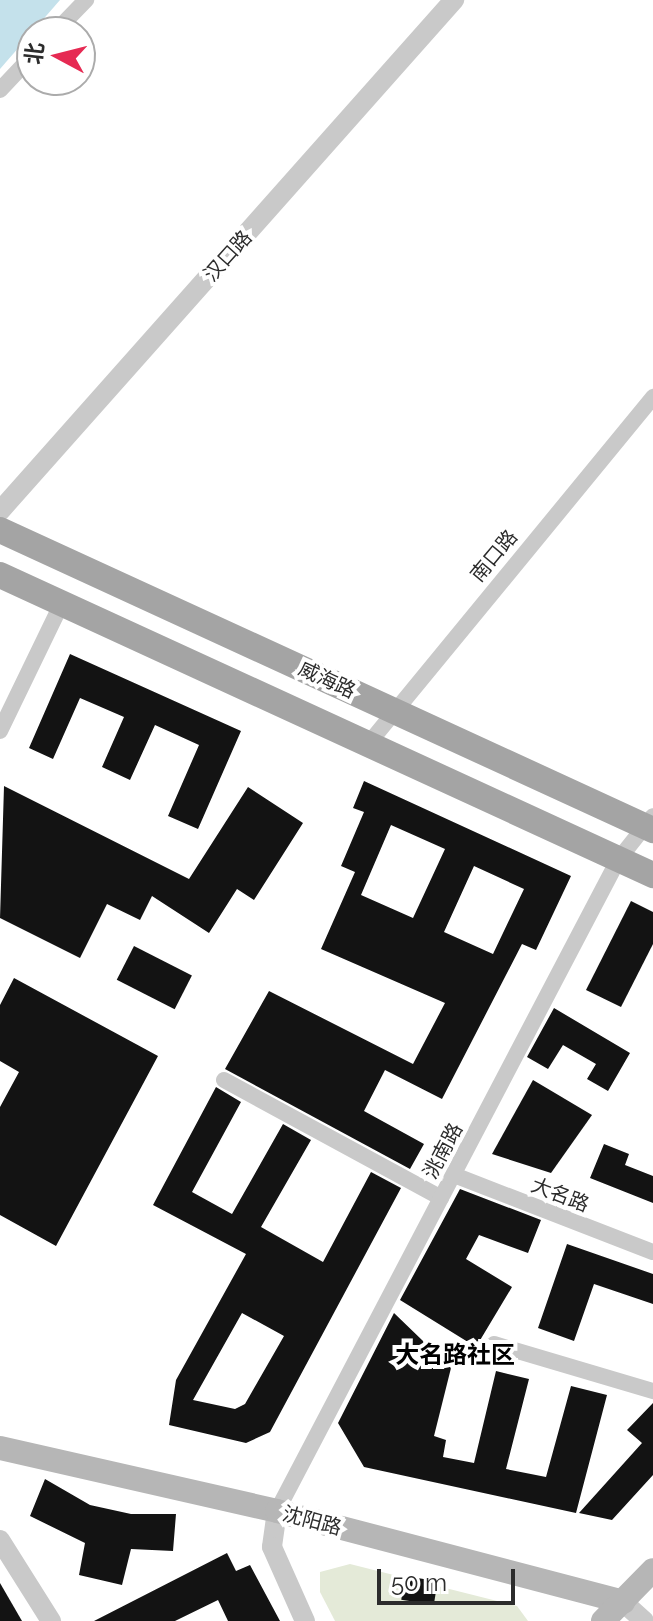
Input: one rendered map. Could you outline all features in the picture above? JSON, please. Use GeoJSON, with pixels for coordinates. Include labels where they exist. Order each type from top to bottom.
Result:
{"type":"FeatureCollection","features":[{"type":"Feature","properties":{"kind":"main road","name":"威海路"},"geometry":{"type":"LineString","coordinates":[[0,530],[649,824]]}},
{"type":"Feature","properties":{"kind":"main road","name":"威海路"},"geometry":{"type":"LineString","coordinates":[[0,575],[653,875]]}},
{"type":"Feature","properties":{"kind":"main road","name":"沈阳路"},"geometry":{"type":"LineString","coordinates":[[0,1448],[277,1511],[623,1602]]}},
{"type":"Feature","properties":{"kind":"main road"},"geometry":{"type":"LineString","coordinates":[[603,1621],[653,1570]]}},
{"type":"Feature","properties":{"kind":"street"},"geometry":{"type":"LineString","coordinates":[[70,16],[86,0]]}},
{"type":"Feature","properties":{"kind":"street","name":"汉口路"},"geometry":{"type":"LineString","coordinates":[[0,511],[454,0]]}},
{"type":"Feature","properties":{"kind":"street"},"geometry":{"type":"LineString","coordinates":[[0,90],[16,73]]}},
{"type":"Feature","properties":{"kind":"street","name":"南口路"},"geometry":{"type":"LineString","coordinates":[[369,743],[653,397]]}},
{"type":"Feature","properties":{"kind":"street"},"geometry":{"type":"LineString","coordinates":[[0,731],[61,605]]}},
{"type":"Feature","properties":{"kind":"street","name":"洮南路"},"geometry":{"type":"LineString","coordinates":[[277,1511],[618,860],[649,824]]}},
{"type":"Feature","properties":{"kind":"street"},"geometry":{"type":"LineString","coordinates":[[224,1080],[441,1198]]}},
{"type":"Feature","properties":{"kind":"street","name":"大名路"},"geometry":{"type":"LineString","coordinates":[[454,1175],[653,1252]]}},
{"type":"Feature","properties":{"kind":"street"},"geometry":{"type":"LineString","coordinates":[[494,1344],[653,1391]]}},
{"type":"Feature","properties":{"kind":"street"},"geometry":{"type":"LineString","coordinates":[[277,1511],[272,1547],[305,1621]]}},
{"type":"Feature","properties":{"kind":"street"},"geometry":{"type":"LineString","coordinates":[[0,1540],[51,1621]]}},
{"type":"Feature","properties":{"kind":"street"},"geometry":{"type":"LineString","coordinates":[[623,1602],[644,1621]]}},
{"type":"Feature","properties":{"kind":"green space"},"geometry":{"type":"Polygon","coordinates":[[[350,1564],[517,1606],[528,1621],[335,1621],[320,1592],[320,1572],[350,1564]]]}},
{"type":"Feature","properties":{"kind":"water"},"geometry":{"type":"Polygon","coordinates":[[[0,0],[60,0],[46,16],[16,16],[16,51],[0,69],[0,0]]]}},
{"type":"Feature","properties":{"kind":"building"},"geometry":{"type":"Polygon","coordinates":[[[70,654],[241,731],[198,829],[168,816],[199,745],[155,725],[130,780],[102,767],[124,717],[80,698],[53,759],[29,748],[70,654]]]}},
{"type":"Feature","properties":{"kind":"building"},"geometry":{"type":"Polygon","coordinates":[[[364,781],[571,876],[536,950],[522,944],[442,1099],[385,1070],[364,1111],[424,1144],[410,1169],[225,1069],[269,991],[413,1064],[445,1003],[321,949],[355,872],[341,866],[364,812],[353,808],[364,781]],[[391,825],[361,895],[413,918],[445,849],[391,825]],[[474,866],[444,932],[493,954],[524,889],[474,866]]]}},
{"type":"Feature","properties":{"kind":"building"},"geometry":{"type":"Polygon","coordinates":[[[4,786],[189,879],[248,787],[303,823],[254,900],[237,889],[209,933],[152,896],[140,920],[107,904],[80,958],[0,918],[4,786]]]}},
{"type":"Feature","properties":{"kind":"building"},"geometry":{"type":"Polygon","coordinates":[[[631,901],[653,912],[653,944],[621,1007],[586,990],[631,901]]]}},
{"type":"Feature","properties":{"kind":"building"},"geometry":{"type":"Polygon","coordinates":[[[134,946],[192,976],[175,1009],[117,980],[134,946]]]}},
{"type":"Feature","properties":{"kind":"building"},"geometry":{"type":"Polygon","coordinates":[[[14,978],[158,1056],[56,1246],[0,1215],[0,1107],[19,1072],[0,1061],[0,1005],[14,978]]]}},
{"type":"Feature","properties":{"kind":"building"},"geometry":{"type":"Polygon","coordinates":[[[554,1008],[630,1053],[608,1091],[587,1079],[596,1064],[563,1045],[548,1069],[527,1057],[554,1008]]]}},
{"type":"Feature","properties":{"kind":"building"},"geometry":{"type":"Polygon","coordinates":[[[533,1080],[592,1115],[551,1173],[492,1154],[533,1080]]]}},
{"type":"Feature","properties":{"kind":"building"},"geometry":{"type":"Polygon","coordinates":[[[216,1087],[241,1102],[192,1192],[232,1214],[283,1124],[311,1140],[261,1227],[323,1262],[371,1172],[401,1188],[270,1432],[246,1443],[169,1425],[176,1380],[246,1254],[153,1205],[216,1087]],[[242,1313],[193,1400],[235,1409],[245,1404],[284,1336],[242,1313]]]}},
{"type":"Feature","properties":{"kind":"building"},"geometry":{"type":"Polygon","coordinates":[[[604,1144],[629,1154],[625,1165],[653,1176],[653,1203],[590,1178],[604,1144]]]}},
{"type":"Feature","properties":{"kind":"building"},"geometry":{"type":"Polygon","coordinates":[[[460,1189],[541,1220],[528,1253],[479,1235],[466,1259],[512,1287],[476,1347],[400,1300],[460,1189]]]}},
{"type":"Feature","properties":{"kind":"building"},"geometry":{"type":"Polygon","coordinates":[[[567,1244],[653,1274],[653,1304],[594,1284],[574,1341],[538,1328],[567,1244]]]}},
{"type":"Feature","properties":{"kind":"building"},"geometry":{"type":"Polygon","coordinates":[[[394,1313],[451,1368],[434,1436],[446,1440],[443,1457],[474,1463],[496,1371],[529,1379],[506,1469],[546,1477],[571,1386],[607,1395],[576,1513],[364,1467],[338,1423],[394,1313]]]}},
{"type":"Feature","properties":{"kind":"building"},"geometry":{"type":"Polygon","coordinates":[[[653,1403],[653,1475],[612,1520],[579,1513],[642,1443],[627,1430],[653,1403]]]}},
{"type":"Feature","properties":{"kind":"building"},"geometry":{"type":"Polygon","coordinates":[[[45,1479],[90,1505],[131,1514],[176,1514],[173,1551],[131,1549],[122,1585],[79,1575],[85,1543],[30,1516],[45,1479]]]}},
{"type":"Feature","properties":{"kind":"building"},"geometry":{"type":"Polygon","coordinates":[[[227,1553],[236,1571],[250,1565],[280,1621],[228,1621],[218,1600],[175,1621],[94,1621],[227,1553]]]}},
{"type":"Feature","properties":{"kind":"building"},"geometry":{"type":"Polygon","coordinates":[[[405,1576],[438,1581],[434,1605],[401,1600],[405,1576]]]}},
{"type":"Feature","properties":{"kind":"building"},"geometry":{"type":"Polygon","coordinates":[[[0,1583],[22,1621],[0,1621],[0,1583]]]}},
{"type":"Feature","properties":{"kind":"district","name":"大名路社区"},"geometry":{"type":"Point","coordinates":[455,1355]}}]}
